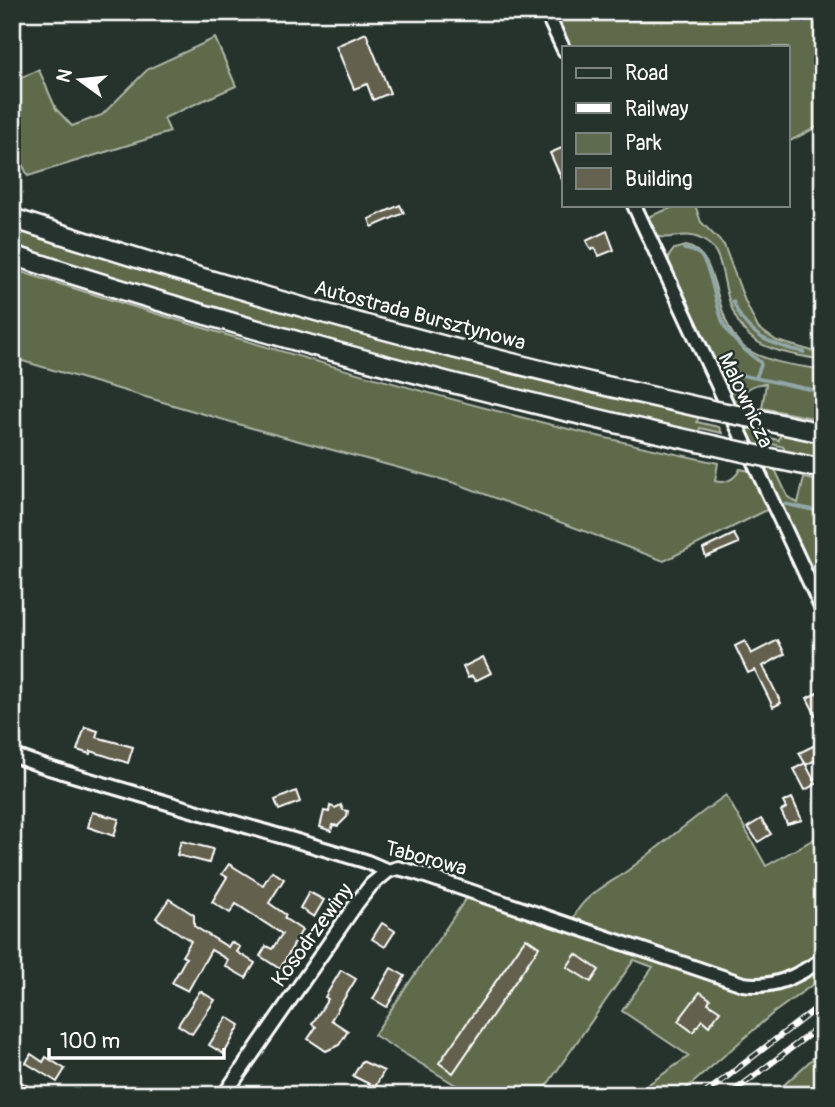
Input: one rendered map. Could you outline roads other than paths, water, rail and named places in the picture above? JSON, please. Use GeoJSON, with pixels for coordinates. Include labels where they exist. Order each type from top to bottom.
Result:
{"type":"FeatureCollection","features":[{"type":"Feature","properties":{"kind":"highway","name":"Autostrada Bursztynowa"},"geometry":{"type":"LineString","coordinates":[[12,218],[173,270],[485,357],[823,433]]}},
{"type":"Feature","properties":{"kind":"highway"},"geometry":{"type":"LineString","coordinates":[[12,255],[256,331],[373,363],[627,427],[823,469]]}},
{"type":"Feature","properties":{"kind":"street"},"geometry":{"type":"LineString","coordinates":[[546,12],[562,46]]}},
{"type":"Feature","properties":{"kind":"street","name":"Malownicza"},"geometry":{"type":"LineString","coordinates":[[634,206],[823,611]]}},
{"type":"Feature","properties":{"kind":"street","name":"Taborowa"},"geometry":{"type":"LineString","coordinates":[[12,755],[365,861],[388,871],[398,868],[417,873],[743,984],[762,986],[779,983],[800,974],[823,959]]}},
{"type":"Feature","properties":{"kind":"street","name":"Kosodrzewiny"},"geometry":{"type":"LineString","coordinates":[[224,1095],[357,903],[371,885],[388,871]]}},
{"type":"Feature","properties":{"kind":"street"},"geometry":{"type":"LineString","coordinates":[[12,1086],[27,1095]]}},
{"type":"Feature","properties":{"kind":"waterway"},"geometry":{"type":"LineString","coordinates":[[684,249],[700,255],[704,261],[725,327],[737,342],[760,362],[756,378]]}},
{"type":"Feature","properties":{"kind":"waterway"},"geometry":{"type":"LineString","coordinates":[[733,301],[738,313],[761,337],[804,352]]}},
{"type":"Feature","properties":{"kind":"waterway"},"geometry":{"type":"LineString","coordinates":[[717,359],[724,359],[736,374],[823,392]]}},
{"type":"Feature","properties":{"kind":"waterway"},"geometry":{"type":"LineString","coordinates":[[785,504],[823,512]]}},
{"type":"Feature","properties":{"kind":"waterway"},"geometry":{"type":"LineString","coordinates":[[815,1069],[823,1067]]}},
{"type":"Feature","properties":{"kind":"railway"},"geometry":{"type":"LineString","coordinates":[[703,1095],[823,1003]]}},
{"type":"Feature","properties":{"kind":"railway"},"geometry":{"type":"LineString","coordinates":[[729,1095],[823,1024]]}}]}
